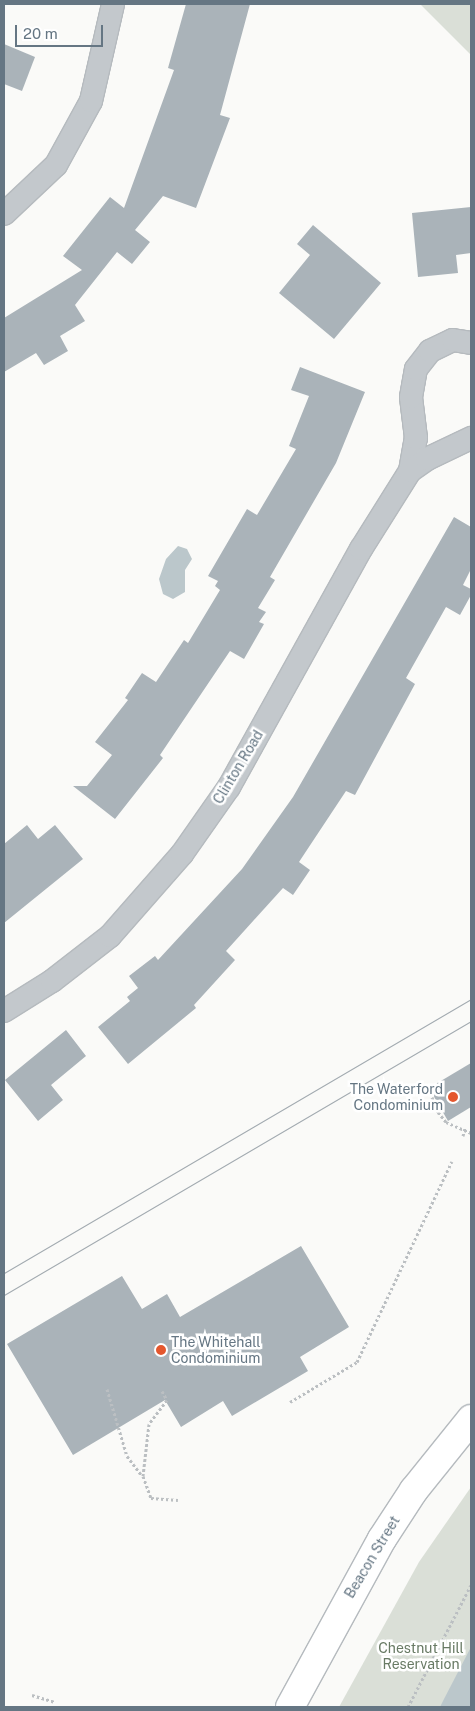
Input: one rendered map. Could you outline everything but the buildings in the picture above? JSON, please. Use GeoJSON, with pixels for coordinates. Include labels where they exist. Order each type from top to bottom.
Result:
{"type":"FeatureCollection","features":[{"type":"Feature","properties":{"kind":"main road","name":"Beacon Street"},"geometry":{"type":"LineString","coordinates":[[290,1707],[382,1538],[414,1490],[471,1418]]}},
{"type":"Feature","properties":{"kind":"street"},"geometry":{"type":"LineString","coordinates":[[4,214],[56,165],[91,101],[113,4]]}},
{"type":"Feature","properties":{"kind":"street","name":"Clinton Road"},"geometry":{"type":"LineString","coordinates":[[4,1010],[52,981],[110,936],[182,854],[229,787],[361,549],[410,471],[416,438],[411,397],[416,369],[430,351],[453,340],[471,343]]}},
{"type":"Feature","properties":{"kind":"street","name":"Clinton Road"},"geometry":{"type":"LineString","coordinates":[[410,471],[427,459],[471,438]]}},
{"type":"Feature","properties":{"kind":"path"},"geometry":{"type":"LineString","coordinates":[[432,1097],[438,1112],[446,1122],[465,1128],[471,1133]]}},
{"type":"Feature","properties":{"kind":"path"},"geometry":{"type":"LineString","coordinates":[[463,1136],[465,1128]]}},
{"type":"Feature","properties":{"kind":"path"},"geometry":{"type":"LineString","coordinates":[[290,1402],[357,1362],[452,1161]]}},
{"type":"Feature","properties":{"kind":"path"},"geometry":{"type":"LineString","coordinates":[[107,1389],[127,1456],[143,1476],[151,1498],[178,1500]]}},
{"type":"Feature","properties":{"kind":"path"},"geometry":{"type":"LineString","coordinates":[[143,1476],[149,1424],[167,1400],[162,1392]]}},
{"type":"Feature","properties":{"kind":"path"},"geometry":{"type":"LineString","coordinates":[[408,1707],[471,1585]]}},
{"type":"Feature","properties":{"kind":"path"},"geometry":{"type":"LineString","coordinates":[[32,1696],[55,1702]]}},
{"type":"Feature","properties":{"kind":"green space"},"geometry":{"type":"Polygon","coordinates":[[[420,4],[471,4],[471,55],[420,4]]]}},
{"type":"Feature","properties":{"kind":"green space","name":"Chestnut Hill Reservation"},"geometry":{"type":"Polygon","coordinates":[[[471,1487],[471,1707],[339,1707],[419,1562],[471,1487]]]}},
{"type":"Feature","properties":{"kind":"shaded area"},"geometry":{"type":"Polygon","coordinates":[[[178,546],[187,549],[192,559],[185,570],[185,592],[173,599],[163,594],[159,579],[166,559],[178,546]]]}},
{"type":"Feature","properties":{"kind":"shaded area"},"geometry":{"type":"Polygon","coordinates":[[[471,1647],[471,1707],[440,1707],[444,1699],[471,1647]]]}},
{"type":"Feature","properties":{"kind":"tram line"},"geometry":{"type":"LineString","coordinates":[[4,1273],[471,999]]}},
{"type":"Feature","properties":{"kind":"tram line"},"geometry":{"type":"LineString","coordinates":[[4,1295],[471,1021]]}},
{"type":"Feature","properties":{"kind":"place","name":"The Waterford Condominium"},"geometry":{"type":"Point","coordinates":[453,1097]}},
{"type":"Feature","properties":{"kind":"place","name":"The Whitehall Condominium"},"geometry":{"type":"Point","coordinates":[161,1350]}}]}
